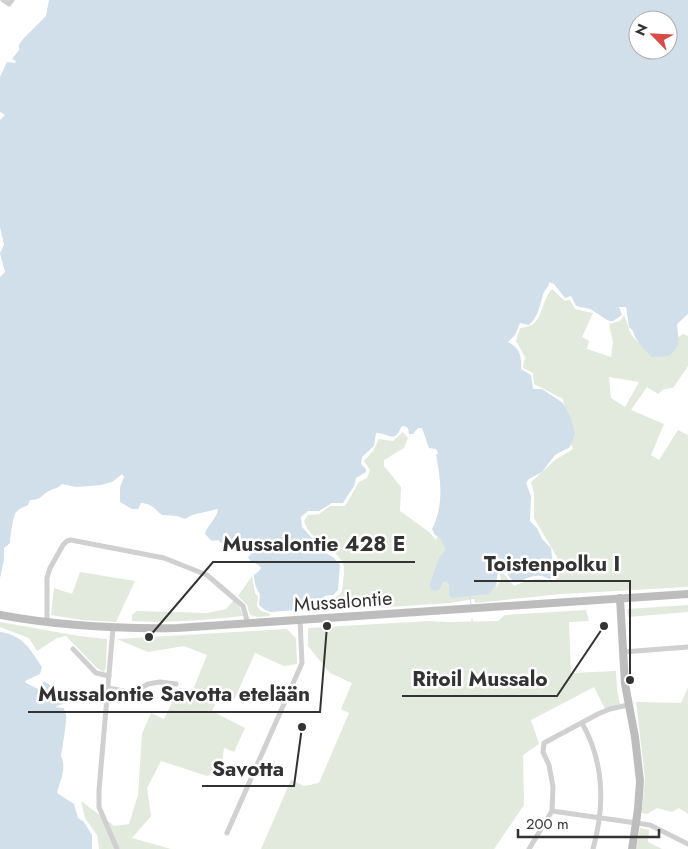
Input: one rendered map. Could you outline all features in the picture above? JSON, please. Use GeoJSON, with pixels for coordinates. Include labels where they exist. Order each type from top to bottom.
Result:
{"type":"FeatureCollection","features":[{"type":"Feature","properties":{"kind":"main road","name":"Mussalontie"},"geometry":{"type":"LineString","coordinates":[[0,615],[46,622],[113,628],[177,628],[688,594]]}},
{"type":"Feature","properties":{"kind":"main road"},"geometry":{"type":"LineString","coordinates":[[620,598],[625,684],[639,758],[640,781],[632,849]]}},
{"type":"Feature","properties":{"kind":"street"},"geometry":{"type":"LineString","coordinates":[[3,0],[9,4],[12,0]]}},
{"type":"Feature","properties":{"kind":"street"},"geometry":{"type":"LineString","coordinates":[[46,622],[46,578],[63,545],[67,541],[72,540],[164,558],[206,575],[243,606],[248,624]]}},
{"type":"Feature","properties":{"kind":"street"},"geometry":{"type":"LineString","coordinates":[[227,833],[302,663],[300,620]]}},
{"type":"Feature","properties":{"kind":"street"},"geometry":{"type":"LineString","coordinates":[[113,628],[99,807],[117,849]]}},
{"type":"Feature","properties":{"kind":"street"},"geometry":{"type":"LineString","coordinates":[[623,652],[688,647]]}},
{"type":"Feature","properties":{"kind":"street"},"geometry":{"type":"LineString","coordinates":[[73,649],[96,673],[109,676]]}},
{"type":"Feature","properties":{"kind":"street"},"geometry":{"type":"LineString","coordinates":[[108,688],[129,692],[136,691],[148,684],[160,682],[176,684]]}},
{"type":"Feature","properties":{"kind":"street"},"geometry":{"type":"LineString","coordinates":[[529,849],[552,811],[552,776],[542,747],[544,743],[610,709],[628,705]]}},
{"type":"Feature","properties":{"kind":"street"},"geometry":{"type":"LineString","coordinates":[[582,723],[594,749],[600,771],[601,796],[594,849]]}},
{"type":"Feature","properties":{"kind":"street"},"geometry":{"type":"LineString","coordinates":[[552,811],[650,825],[688,844]]}},
{"type":"Feature","properties":{"kind":"shaded area"},"geometry":{"type":"Polygon","coordinates":[[[49,0],[688,0],[688,314],[677,324],[678,345],[669,356],[652,357],[643,348],[629,327],[626,307],[619,307],[622,315],[613,321],[609,321],[590,309],[576,306],[571,296],[565,298],[554,284],[549,282],[535,318],[529,325],[520,323],[515,335],[508,342],[519,353],[521,369],[531,375],[533,389],[542,389],[563,403],[571,418],[575,434],[570,447],[555,455],[542,472],[529,479],[526,483],[531,496],[530,521],[537,528],[542,539],[551,548],[553,577],[549,579],[537,576],[516,581],[510,578],[504,566],[499,572],[494,587],[488,594],[452,598],[449,595],[449,584],[446,581],[443,582],[439,590],[434,591],[431,589],[430,584],[439,558],[446,549],[432,529],[440,502],[440,483],[436,455],[438,453],[436,449],[429,448],[422,428],[418,428],[413,434],[409,434],[408,428],[404,426],[393,437],[376,433],[374,446],[362,457],[361,464],[366,469],[366,472],[356,478],[354,486],[343,503],[332,503],[319,511],[308,511],[301,517],[302,527],[312,538],[314,545],[334,558],[340,565],[338,590],[333,595],[324,596],[329,605],[324,608],[270,612],[265,610],[259,605],[260,594],[256,588],[254,578],[254,575],[261,568],[248,557],[254,551],[255,546],[241,548],[233,544],[225,546],[218,540],[212,541],[205,534],[218,509],[192,515],[185,519],[177,516],[162,515],[148,504],[141,503],[138,509],[132,509],[120,502],[120,487],[124,477],[122,474],[112,482],[101,485],[76,487],[62,484],[40,498],[30,500],[28,505],[18,510],[13,521],[10,543],[4,548],[4,560],[0,578],[0,277],[5,272],[0,253],[4,245],[0,227],[0,120],[5,115],[0,112],[0,77],[7,62],[15,63],[16,61],[12,59],[19,50],[19,45],[46,16],[49,0]]]}},
{"type":"Feature","properties":{"kind":"shaded area"},"geometry":{"type":"Polygon","coordinates":[[[552,289],[565,301],[570,300],[575,309],[593,313],[582,337],[589,341],[587,349],[611,357],[613,342],[609,324],[620,321],[624,315],[633,337],[647,347],[674,340],[683,334],[688,336],[688,366],[673,388],[664,389],[658,394],[647,387],[631,410],[664,424],[651,455],[659,460],[678,430],[688,435],[688,587],[562,594],[475,603],[474,599],[450,603],[330,611],[331,601],[342,592],[344,567],[336,553],[312,534],[304,521],[308,515],[319,514],[330,506],[345,506],[359,482],[367,478],[370,470],[364,461],[373,451],[379,439],[393,441],[403,432],[408,438],[404,448],[384,460],[384,466],[401,487],[400,511],[429,532],[436,540],[439,534],[468,592],[497,583],[496,588],[501,580],[500,574],[504,574],[514,586],[534,580],[554,582],[559,576],[557,557],[534,518],[534,493],[531,482],[555,460],[573,449],[566,430],[567,418],[563,399],[534,384],[533,373],[523,368],[525,357],[516,341],[520,328],[528,327],[538,319],[552,289]],[[609,377],[611,398],[625,407],[639,382],[609,377]]]}},
{"type":"Feature","properties":{"kind":"shaded area"},"geometry":{"type":"Polygon","coordinates":[[[80,572],[135,581],[116,622],[82,620],[51,615],[54,588],[72,594],[80,572]]]}},
{"type":"Feature","properties":{"kind":"shaded area"},"geometry":{"type":"Polygon","coordinates":[[[252,576],[255,593],[258,597],[257,606],[261,611],[269,613],[270,616],[258,617],[250,615],[247,605],[238,596],[252,576]]]}},
{"type":"Feature","properties":{"kind":"shaded area"},"geometry":{"type":"Polygon","coordinates":[[[234,600],[243,616],[188,621],[132,621],[132,615],[137,611],[207,613],[226,609],[234,600]]]}},
{"type":"Feature","properties":{"kind":"shaded area"},"geometry":{"type":"Polygon","coordinates":[[[688,605],[688,612],[628,617],[627,609],[688,605]]]}},
{"type":"Feature","properties":{"kind":"shaded area"},"geometry":{"type":"Polygon","coordinates":[[[586,610],[589,621],[569,622],[571,673],[616,671],[620,704],[605,709],[594,687],[531,720],[539,744],[523,755],[524,805],[494,849],[261,849],[291,780],[304,786],[319,783],[349,713],[341,709],[352,683],[330,673],[308,646],[308,628],[429,621],[498,621],[505,615],[586,610]]]}},
{"type":"Feature","properties":{"kind":"shaded area"},"geometry":{"type":"Polygon","coordinates":[[[0,622],[107,639],[106,668],[104,672],[97,668],[66,636],[57,638],[37,651],[29,638],[0,627],[0,622]]]}},
{"type":"Feature","properties":{"kind":"shaded area"},"geometry":{"type":"Polygon","coordinates":[[[287,629],[296,638],[297,664],[284,666],[255,653],[234,700],[222,700],[193,690],[207,655],[184,646],[148,652],[117,639],[287,629]]]}},
{"type":"Feature","properties":{"kind":"shaded area"},"geometry":{"type":"Polygon","coordinates":[[[0,632],[15,636],[25,644],[42,667],[40,674],[25,681],[26,683],[38,689],[44,681],[53,687],[56,695],[63,694],[65,696],[65,703],[55,707],[64,708],[66,715],[61,756],[63,770],[57,793],[74,804],[78,818],[84,822],[92,835],[92,849],[0,849],[0,632]]]}},
{"type":"Feature","properties":{"kind":"shaded area"},"geometry":{"type":"Polygon","coordinates":[[[179,688],[215,704],[212,711],[245,728],[234,752],[224,748],[221,771],[207,776],[161,761],[147,788],[151,816],[132,838],[171,849],[99,849],[97,835],[85,818],[81,801],[114,826],[129,824],[138,795],[142,734],[151,713],[164,719],[179,688]]]}},
{"type":"Feature","properties":{"kind":"shaded area"},"geometry":{"type":"Polygon","coordinates":[[[688,688],[688,814],[679,808],[672,812],[657,808],[647,814],[642,813],[645,778],[636,702],[681,703],[688,688]]]}},
{"type":"Feature","properties":{"kind":"shaded area"},"geometry":{"type":"Polygon","coordinates":[[[640,828],[649,830],[648,842],[662,849],[636,849],[640,828]]]}},
{"type":"Feature","properties":{"kind":"waterway"},"geometry":{"type":"LineString","coordinates":[[470,596],[471,604]]}},
{"type":"Feature","properties":{"kind":"place","name":"Mussalontie Savotta etelään"},"geometry":{"type":"Point","coordinates":[327,626]}},
{"type":"Feature","properties":{"kind":"place","name":"Ritoil Mussalo"},"geometry":{"type":"Point","coordinates":[604,626]}},
{"type":"Feature","properties":{"kind":"place","name":"Mussalontie 428 E"},"geometry":{"type":"Point","coordinates":[149,637]}},
{"type":"Feature","properties":{"kind":"place","name":"Toistenpolku I"},"geometry":{"type":"Point","coordinates":[630,680]}},
{"type":"Feature","properties":{"kind":"place","name":"Savotta"},"geometry":{"type":"Point","coordinates":[302,727]}}]}
